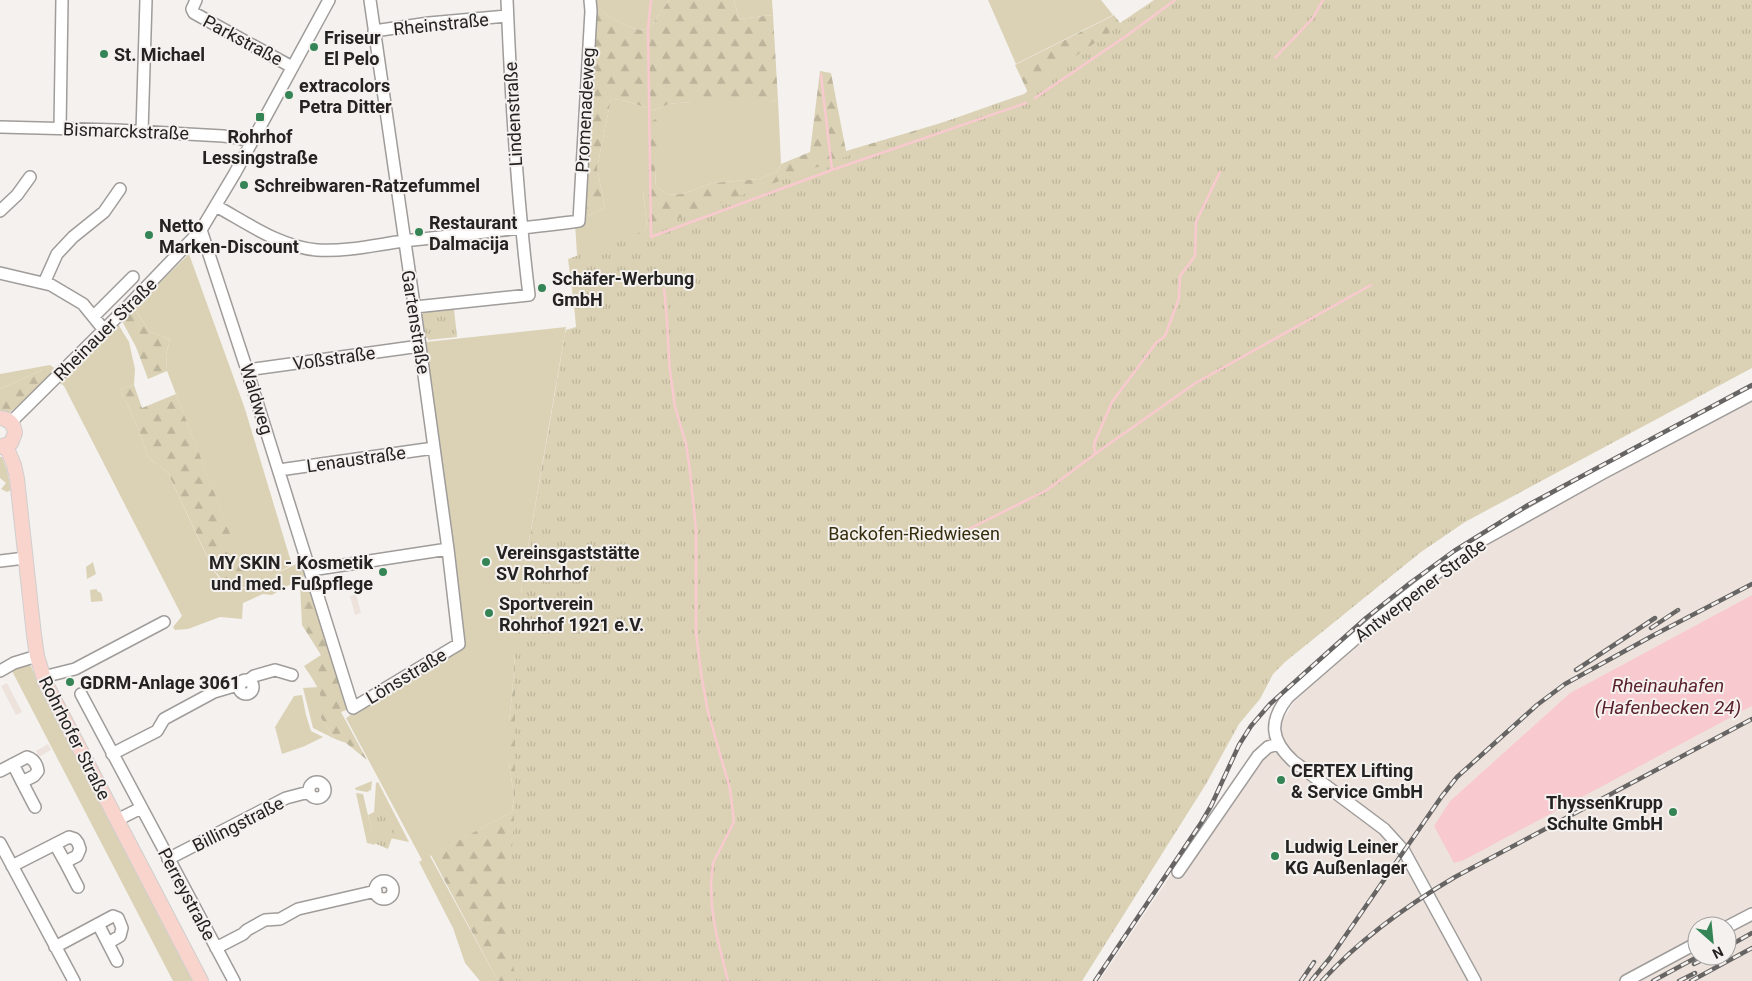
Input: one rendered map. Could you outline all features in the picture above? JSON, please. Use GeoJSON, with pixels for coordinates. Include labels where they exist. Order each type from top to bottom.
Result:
{"type":"FeatureCollection","features":[{"type":"Feature","properties":{"kind":"main road"},"geometry":{"type":"LineString","coordinates":[[3,447],[14,438],[15,433],[6,420]]}},
{"type":"Feature","properties":{"kind":"main road","name":"Rohrhofer Straße"},"geometry":{"type":"LineString","coordinates":[[3,447],[14,465],[37,656],[43,677],[50,694],[201,981]]}},
{"type":"Feature","properties":{"kind":"street"},"geometry":{"type":"LineString","coordinates":[[60,128],[62,0]]}},
{"type":"Feature","properties":{"kind":"street"},"geometry":{"type":"LineString","coordinates":[[142,132],[146,0]]}},
{"type":"Feature","properties":{"kind":"street","name":"Parkstraße"},"geometry":{"type":"LineString","coordinates":[[196,0],[192,9],[194,14],[292,66]]}},
{"type":"Feature","properties":{"kind":"street","name":"Rheinauer Straße"},"geometry":{"type":"LineString","coordinates":[[6,420],[104,330],[201,230],[329,0]]}},
{"type":"Feature","properties":{"kind":"street","name":"Gartenstraße"},"geometry":{"type":"LineString","coordinates":[[370,0],[415,307],[459,644]]}},
{"type":"Feature","properties":{"kind":"street","name":"Lindenstraße"},"geometry":{"type":"LineString","coordinates":[[415,307],[529,295],[514,150],[507,0]]}},
{"type":"Feature","properties":{"kind":"street","name":"Promenadeweg"},"geometry":{"type":"LineString","coordinates":[[521,228],[579,221],[591,11],[590,0]]}},
{"type":"Feature","properties":{"kind":"street","name":"Rheinstraße"},"geometry":{"type":"LineString","coordinates":[[374,31],[429,23],[507,16]]}},
{"type":"Feature","properties":{"kind":"street","name":"Bismarckstraße"},"geometry":{"type":"LineString","coordinates":[[0,127],[223,136],[251,142]]}},
{"type":"Feature","properties":{"kind":"street"},"geometry":{"type":"LineString","coordinates":[[1,207],[17,195],[30,177]]}},
{"type":"Feature","properties":{"kind":"street"},"geometry":{"type":"LineString","coordinates":[[44,284],[57,254],[73,237],[104,212],[120,189]]}},
{"type":"Feature","properties":{"kind":"street"},"geometry":{"type":"LineString","coordinates":[[216,206],[282,241],[316,250],[351,249],[521,228]]}},
{"type":"Feature","properties":{"kind":"street","name":"Waldweg"},"geometry":{"type":"LineString","coordinates":[[201,230],[248,370],[353,708]]}},
{"type":"Feature","properties":{"kind":"street"},"geometry":{"type":"LineString","coordinates":[[0,273],[51,285],[83,304],[104,330]]}},
{"type":"Feature","properties":{"kind":"street"},"geometry":{"type":"LineString","coordinates":[[94,316],[133,277]]}},
{"type":"Feature","properties":{"kind":"street","name":"Voßstraße"},"geometry":{"type":"LineString","coordinates":[[248,370],[420,346]]}},
{"type":"Feature","properties":{"kind":"street","name":"Antwerpener Straße"},"geometry":{"type":"LineString","coordinates":[[1278,744],[1274,733],[1275,718],[1288,697],[1385,613],[1434,575],[1481,542],[1603,473],[1752,394]]}},
{"type":"Feature","properties":{"kind":"street","name":"Lenaustraße"},"geometry":{"type":"LineString","coordinates":[[279,470],[434,448]]}},
{"type":"Feature","properties":{"kind":"street"},"geometry":{"type":"LineString","coordinates":[[310,570],[448,549]]}},
{"type":"Feature","properties":{"kind":"street"},"geometry":{"type":"LineString","coordinates":[[0,561],[25,558]]}},
{"type":"Feature","properties":{"kind":"street"},"geometry":{"type":"LineString","coordinates":[[43,677],[75,669],[164,622]]}},
{"type":"Feature","properties":{"kind":"street","name":"Lönsstraße"},"geometry":{"type":"LineString","coordinates":[[353,708],[459,644]]}},
{"type":"Feature","properties":{"kind":"street"},"geometry":{"type":"LineString","coordinates":[[0,671],[14,663],[37,656]]}},
{"type":"Feature","properties":{"kind":"street"},"geometry":{"type":"LineString","coordinates":[[112,754],[157,731],[164,719],[214,692],[275,670],[292,675]]}},
{"type":"Feature","properties":{"kind":"street","name":"Perreystraße"},"geometry":{"type":"LineString","coordinates":[[81,694],[234,981]]}},
{"type":"Feature","properties":{"kind":"street"},"geometry":{"type":"LineString","coordinates":[[1178,872],[1253,762],[1268,747],[1278,744],[1285,754],[1384,829],[1400,846],[1409,858],[1475,981]]}},
{"type":"Feature","properties":{"kind":"street"},"geometry":{"type":"LineString","coordinates":[[0,771],[27,757],[32,759],[37,765],[38,771],[34,776],[22,782]]}},
{"type":"Feature","properties":{"kind":"street"},"geometry":{"type":"LineString","coordinates":[[13,764],[35,807]]}},
{"type":"Feature","properties":{"kind":"street","name":"Billingstraße"},"geometry":{"type":"LineString","coordinates":[[168,859],[286,798],[309,792]]}},
{"type":"Feature","properties":{"kind":"street"},"geometry":{"type":"LineString","coordinates":[[117,820],[141,808]]}},
{"type":"Feature","properties":{"kind":"street"},"geometry":{"type":"LineString","coordinates":[[12,866],[69,837],[75,838],[80,849],[78,856],[65,862]]}},
{"type":"Feature","properties":{"kind":"street"},"geometry":{"type":"LineString","coordinates":[[0,843],[74,981]]}},
{"type":"Feature","properties":{"kind":"street"},"geometry":{"type":"LineString","coordinates":[[55,844],[78,887]]}},
{"type":"Feature","properties":{"kind":"street"},"geometry":{"type":"LineString","coordinates":[[216,948],[265,920],[280,919],[298,909],[376,891]]}},
{"type":"Feature","properties":{"kind":"street"},"geometry":{"type":"LineString","coordinates":[[1737,922],[1752,914]]}},
{"type":"Feature","properties":{"kind":"street"},"geometry":{"type":"LineString","coordinates":[[55,947],[113,916],[118,918],[122,928],[120,936],[108,943]]}},
{"type":"Feature","properties":{"kind":"street"},"geometry":{"type":"LineString","coordinates":[[98,924],[118,961]]}},
{"type":"Feature","properties":{"kind":"street"},"geometry":{"type":"LineString","coordinates":[[1626,981],[1687,948]]}},
{"type":"Feature","properties":{"kind":"shaded area"},"geometry":{"type":"Polygon","coordinates":[[[1752,400],[1752,595],[1570,693],[1450,801],[1454,862],[1457,862],[1752,706],[1752,981],[1099,981],[1261,746],[1287,714],[1295,699],[1395,613],[1502,536],[1752,400]]]}},
{"type":"Feature","properties":{"kind":"shaded area"},"geometry":{"type":"Polygon","coordinates":[[[356,594],[361,613],[355,615],[350,596],[356,594]]]}},
{"type":"Feature","properties":{"kind":"shaded area"},"geometry":{"type":"Polygon","coordinates":[[[7,683],[22,712],[16,715],[1,686],[7,683]]]}},
{"type":"Feature","properties":{"kind":"shaded area"},"geometry":{"type":"Polygon","coordinates":[[[48,744],[51,750],[39,757],[36,751],[48,744]]]}},
{"type":"Feature","properties":{"kind":"green space"},"geometry":{"type":"Polygon","coordinates":[[[594,0],[602,0],[602,11],[606,14],[624,25],[643,30],[650,26],[669,0],[734,0],[739,19],[773,15],[778,100],[770,102],[690,102],[669,104],[654,110],[622,100],[611,99],[597,168],[605,208],[583,218],[594,0]]]}},
{"type":"Feature","properties":{"kind":"green space"},"geometry":{"type":"Polygon","coordinates":[[[602,0],[669,0],[653,23],[643,30],[624,25],[606,14],[602,11],[602,0]]]}},
{"type":"Feature","properties":{"kind":"green space"},"geometry":{"type":"Polygon","coordinates":[[[734,0],[772,0],[773,15],[739,19],[734,0]]]}},
{"type":"Feature","properties":{"kind":"green space"},"geometry":{"type":"Polygon","coordinates":[[[988,0],[1101,0],[1113,15],[1016,64],[988,0]]]}},
{"type":"Feature","properties":{"kind":"green space"},"geometry":{"type":"Polygon","coordinates":[[[1154,0],[1190,0],[1032,101],[1015,65],[1114,15],[1120,23],[1154,0]]]}},
{"type":"Feature","properties":{"kind":"green space","name":"Backofen-Riedwiesen"},"geometry":{"type":"Polygon","coordinates":[[[1157,0],[1752,0],[1752,368],[1465,522],[1421,552],[1285,662],[1273,674],[1260,699],[1239,724],[1206,784],[1082,981],[516,981],[507,932],[515,801],[515,643],[565,333],[577,328],[568,259],[839,159],[1024,94],[1041,80],[1157,0]]]}},
{"type":"Feature","properties":{"kind":"green space"},"geometry":{"type":"Polygon","coordinates":[[[820,71],[831,73],[846,151],[1026,98],[633,246],[647,227],[643,191],[646,124],[664,115],[655,170],[656,186],[668,195],[682,194],[713,183],[759,179],[778,171],[781,164],[810,152],[820,71]]]}},
{"type":"Feature","properties":{"kind":"green space"},"geometry":{"type":"Polygon","coordinates":[[[611,99],[622,100],[654,110],[669,104],[690,102],[770,102],[778,100],[781,164],[778,171],[759,179],[713,183],[682,194],[668,195],[656,186],[655,170],[643,191],[647,227],[633,246],[578,269],[575,224],[583,218],[605,208],[597,168],[611,99]]]}},
{"type":"Feature","properties":{"kind":"green space"},"geometry":{"type":"Polygon","coordinates":[[[189,254],[245,409],[292,565],[270,577],[304,560],[308,574],[272,595],[263,594],[243,603],[242,619],[220,617],[188,629],[175,630],[173,627],[182,616],[64,386],[60,383],[118,324],[129,342],[135,369],[134,385],[120,389],[137,426],[148,457],[168,473],[213,570],[228,589],[251,588],[167,371],[166,355],[170,339],[150,332],[134,308],[189,254]]]}},
{"type":"Feature","properties":{"kind":"green space"},"geometry":{"type":"Polygon","coordinates":[[[586,290],[565,981],[498,981],[431,855],[512,812],[514,796],[509,763],[509,721],[523,576],[566,330],[576,327],[573,293],[586,290]]]}},
{"type":"Feature","properties":{"kind":"green space"},"geometry":{"type":"Polygon","coordinates":[[[134,308],[150,332],[170,339],[166,355],[167,371],[148,379],[136,347],[122,321],[134,308]]]}},
{"type":"Feature","properties":{"kind":"green space"},"geometry":{"type":"Polygon","coordinates":[[[454,309],[457,337],[428,340],[426,338],[423,313],[454,309]]]}},
{"type":"Feature","properties":{"kind":"green space","name":"Sportverein Rohrhof 1921 e.V."},"geometry":{"type":"Polygon","coordinates":[[[566,327],[523,576],[509,721],[509,763],[514,796],[512,812],[430,856],[498,981],[480,981],[465,963],[453,928],[419,862],[422,860],[346,718],[452,651],[463,642],[426,342],[566,327]]]}},
{"type":"Feature","properties":{"kind":"green space"},"geometry":{"type":"Polygon","coordinates":[[[50,365],[56,369],[54,373],[42,370],[0,389],[0,374],[50,365]]]}},
{"type":"Feature","properties":{"kind":"green space"},"geometry":{"type":"Polygon","coordinates":[[[42,370],[54,373],[14,409],[7,414],[0,413],[0,389],[42,370]]]}},
{"type":"Feature","properties":{"kind":"green space"},"geometry":{"type":"Polygon","coordinates":[[[134,385],[142,408],[176,394],[251,587],[229,588],[213,569],[168,473],[148,457],[137,426],[120,389],[134,385]]]}},
{"type":"Feature","properties":{"kind":"green space"},"geometry":{"type":"Polygon","coordinates":[[[0,457],[2,457],[11,490],[7,492],[1,489],[6,483],[0,478],[0,457]]]}},
{"type":"Feature","properties":{"kind":"green space"},"geometry":{"type":"Polygon","coordinates":[[[93,562],[96,574],[87,579],[86,567],[93,562]]]}},
{"type":"Feature","properties":{"kind":"green space"},"geometry":{"type":"Polygon","coordinates":[[[309,580],[349,709],[341,712],[367,760],[346,743],[335,739],[321,718],[321,696],[316,684],[304,666],[321,655],[302,625],[300,584],[309,580]]]}},
{"type":"Feature","properties":{"kind":"green space"},"geometry":{"type":"Polygon","coordinates":[[[97,589],[101,593],[103,601],[91,602],[90,590],[97,589]]]}},
{"type":"Feature","properties":{"kind":"green space"},"geometry":{"type":"Polygon","coordinates":[[[26,665],[31,666],[43,695],[46,694],[197,981],[173,981],[12,671],[26,665]]]}},
{"type":"Feature","properties":{"kind":"green space"},"geometry":{"type":"Polygon","coordinates":[[[319,687],[323,708],[321,718],[335,739],[313,728],[303,688],[319,687]]]}},
{"type":"Feature","properties":{"kind":"green space"},"geometry":{"type":"Polygon","coordinates":[[[302,695],[311,731],[323,737],[282,754],[275,727],[294,696],[302,695]]]}},
{"type":"Feature","properties":{"kind":"green space"},"geometry":{"type":"Polygon","coordinates":[[[372,781],[371,790],[367,792],[356,790],[355,788],[372,781]]]}},
{"type":"Feature","properties":{"kind":"green space"},"geometry":{"type":"Polygon","coordinates":[[[378,782],[409,842],[390,838],[374,813],[376,783],[378,782]]]}},
{"type":"Feature","properties":{"kind":"green space"},"geometry":{"type":"Polygon","coordinates":[[[356,793],[363,794],[375,845],[367,843],[356,793]]]}},
{"type":"Feature","properties":{"kind":"green space"},"geometry":{"type":"Polygon","coordinates":[[[386,806],[396,826],[388,849],[374,843],[368,815],[386,806]]]}},
{"type":"Feature","properties":{"kind":"water","name":"Rheinauhafen (Hafenbecken 24)"},"geometry":{"type":"Polygon","coordinates":[[[1752,595],[1752,706],[1464,860],[1454,863],[1434,826],[1450,801],[1570,693],[1752,595]]]}},
{"type":"Feature","properties":{"kind":"waterway"},"geometry":{"type":"LineString","coordinates":[[651,0],[648,28],[651,237],[832,170]]}},
{"type":"Feature","properties":{"kind":"waterway"},"geometry":{"type":"LineString","coordinates":[[1035,98],[1175,0]]}},
{"type":"Feature","properties":{"kind":"waterway"},"geometry":{"type":"LineString","coordinates":[[1275,58],[1313,18],[1323,0]]}},
{"type":"Feature","properties":{"kind":"waterway"},"geometry":{"type":"LineString","coordinates":[[821,75],[832,170],[1026,103]]}},
{"type":"Feature","properties":{"kind":"waterway"},"geometry":{"type":"LineString","coordinates":[[1095,454],[1094,444],[1112,402],[1156,343],[1165,336],[1179,298],[1180,276],[1195,256],[1196,222],[1220,172]]}},
{"type":"Feature","properties":{"kind":"waterway"},"geometry":{"type":"LineString","coordinates":[[947,540],[1047,490],[1194,384],[1371,285]]}},
{"type":"Feature","properties":{"kind":"waterway"},"geometry":{"type":"LineString","coordinates":[[664,289],[670,371],[675,407],[686,444],[696,530],[696,633],[702,679],[708,712],[730,789],[734,822],[713,863],[711,884],[716,933],[728,981]]}},
{"type":"Feature","properties":{"kind":"railway"},"geometry":{"type":"LineString","coordinates":[[1095,981],[1201,823],[1211,806],[1239,745],[1251,726],[1270,704],[1366,618],[1454,551],[1528,505],[1752,385]]}},
{"type":"Feature","properties":{"kind":"railway"},"geometry":{"type":"LineString","coordinates":[[1311,981],[1330,958],[1457,777],[1537,705],[1565,684],[1752,584]]}},
{"type":"Feature","properties":{"kind":"railway"},"geometry":{"type":"LineString","coordinates":[[1651,628],[1678,610]]}},
{"type":"Feature","properties":{"kind":"railway"},"geometry":{"type":"LineString","coordinates":[[1576,670],[1655,618]]}},
{"type":"Feature","properties":{"kind":"railway"},"geometry":{"type":"LineString","coordinates":[[1322,981],[1352,951],[1384,924],[1455,877],[1752,719]]}},
{"type":"Feature","properties":{"kind":"railway"},"geometry":{"type":"LineString","coordinates":[[1737,941],[1752,933]]}},
{"type":"Feature","properties":{"kind":"railway"},"geometry":{"type":"LineString","coordinates":[[1691,981],[1752,948]]}},
{"type":"Feature","properties":{"kind":"railway"},"geometry":{"type":"LineString","coordinates":[[1301,981],[1314,962]]}},
{"type":"Feature","properties":{"kind":"railway"},"geometry":{"type":"LineString","coordinates":[[1653,981],[1687,963]]}},
{"type":"Feature","properties":{"kind":"railway"},"geometry":{"type":"LineString","coordinates":[[1679,981],[1695,973]]}},
{"type":"Feature","properties":{"kind":"place","name":"Friseur El Pelo"},"geometry":{"type":"Point","coordinates":[314,47]}},
{"type":"Feature","properties":{"kind":"place","name":"St. Michael"},"geometry":{"type":"Point","coordinates":[104,54]}},
{"type":"Feature","properties":{"kind":"place","name":"extracolors Petra Ditter"},"geometry":{"type":"Point","coordinates":[289,95]}},
{"type":"Feature","properties":{"kind":"place","name":"Rohrhof Lessingstraße"},"geometry":{"type":"Point","coordinates":[260,117]}},
{"type":"Feature","properties":{"kind":"place","name":"Schreibwaren-Ratzefummel"},"geometry":{"type":"Point","coordinates":[244,185]}},
{"type":"Feature","properties":{"kind":"place","name":"Restaurant Dalmacija"},"geometry":{"type":"Point","coordinates":[419,232]}},
{"type":"Feature","properties":{"kind":"place","name":"Netto Marken-Discount"},"geometry":{"type":"Point","coordinates":[149,235]}},
{"type":"Feature","properties":{"kind":"place","name":"Schäfer-Werbung GmbH"},"geometry":{"type":"Point","coordinates":[542,288]}},
{"type":"Feature","properties":{"kind":"place","name":"Vereinsgaststätte SV Rohrhof"},"geometry":{"type":"Point","coordinates":[486,562]}},
{"type":"Feature","properties":{"kind":"place","name":"MY SKIN - Kosmetik und med. Fußpflege"},"geometry":{"type":"Point","coordinates":[383,572]}},
{"type":"Feature","properties":{"kind":"place","name":"Sportverein Rohrhof 1921 e.V."},"geometry":{"type":"Point","coordinates":[489,613]}},
{"type":"Feature","properties":{"kind":"place","name":"GDRM-Anlage 3061"},"geometry":{"type":"Point","coordinates":[70,682]}},
{"type":"Feature","properties":{"kind":"place","name":"CERTEX Lifting & Service GmbH"},"geometry":{"type":"Point","coordinates":[1281,780]}},
{"type":"Feature","properties":{"kind":"place","name":"ThyssenKrupp Schulte GmbH"},"geometry":{"type":"Point","coordinates":[1673,812]}},
{"type":"Feature","properties":{"kind":"place","name":"Ludwig Leiner KG Außenlager"},"geometry":{"type":"Point","coordinates":[1275,856]}}]}
